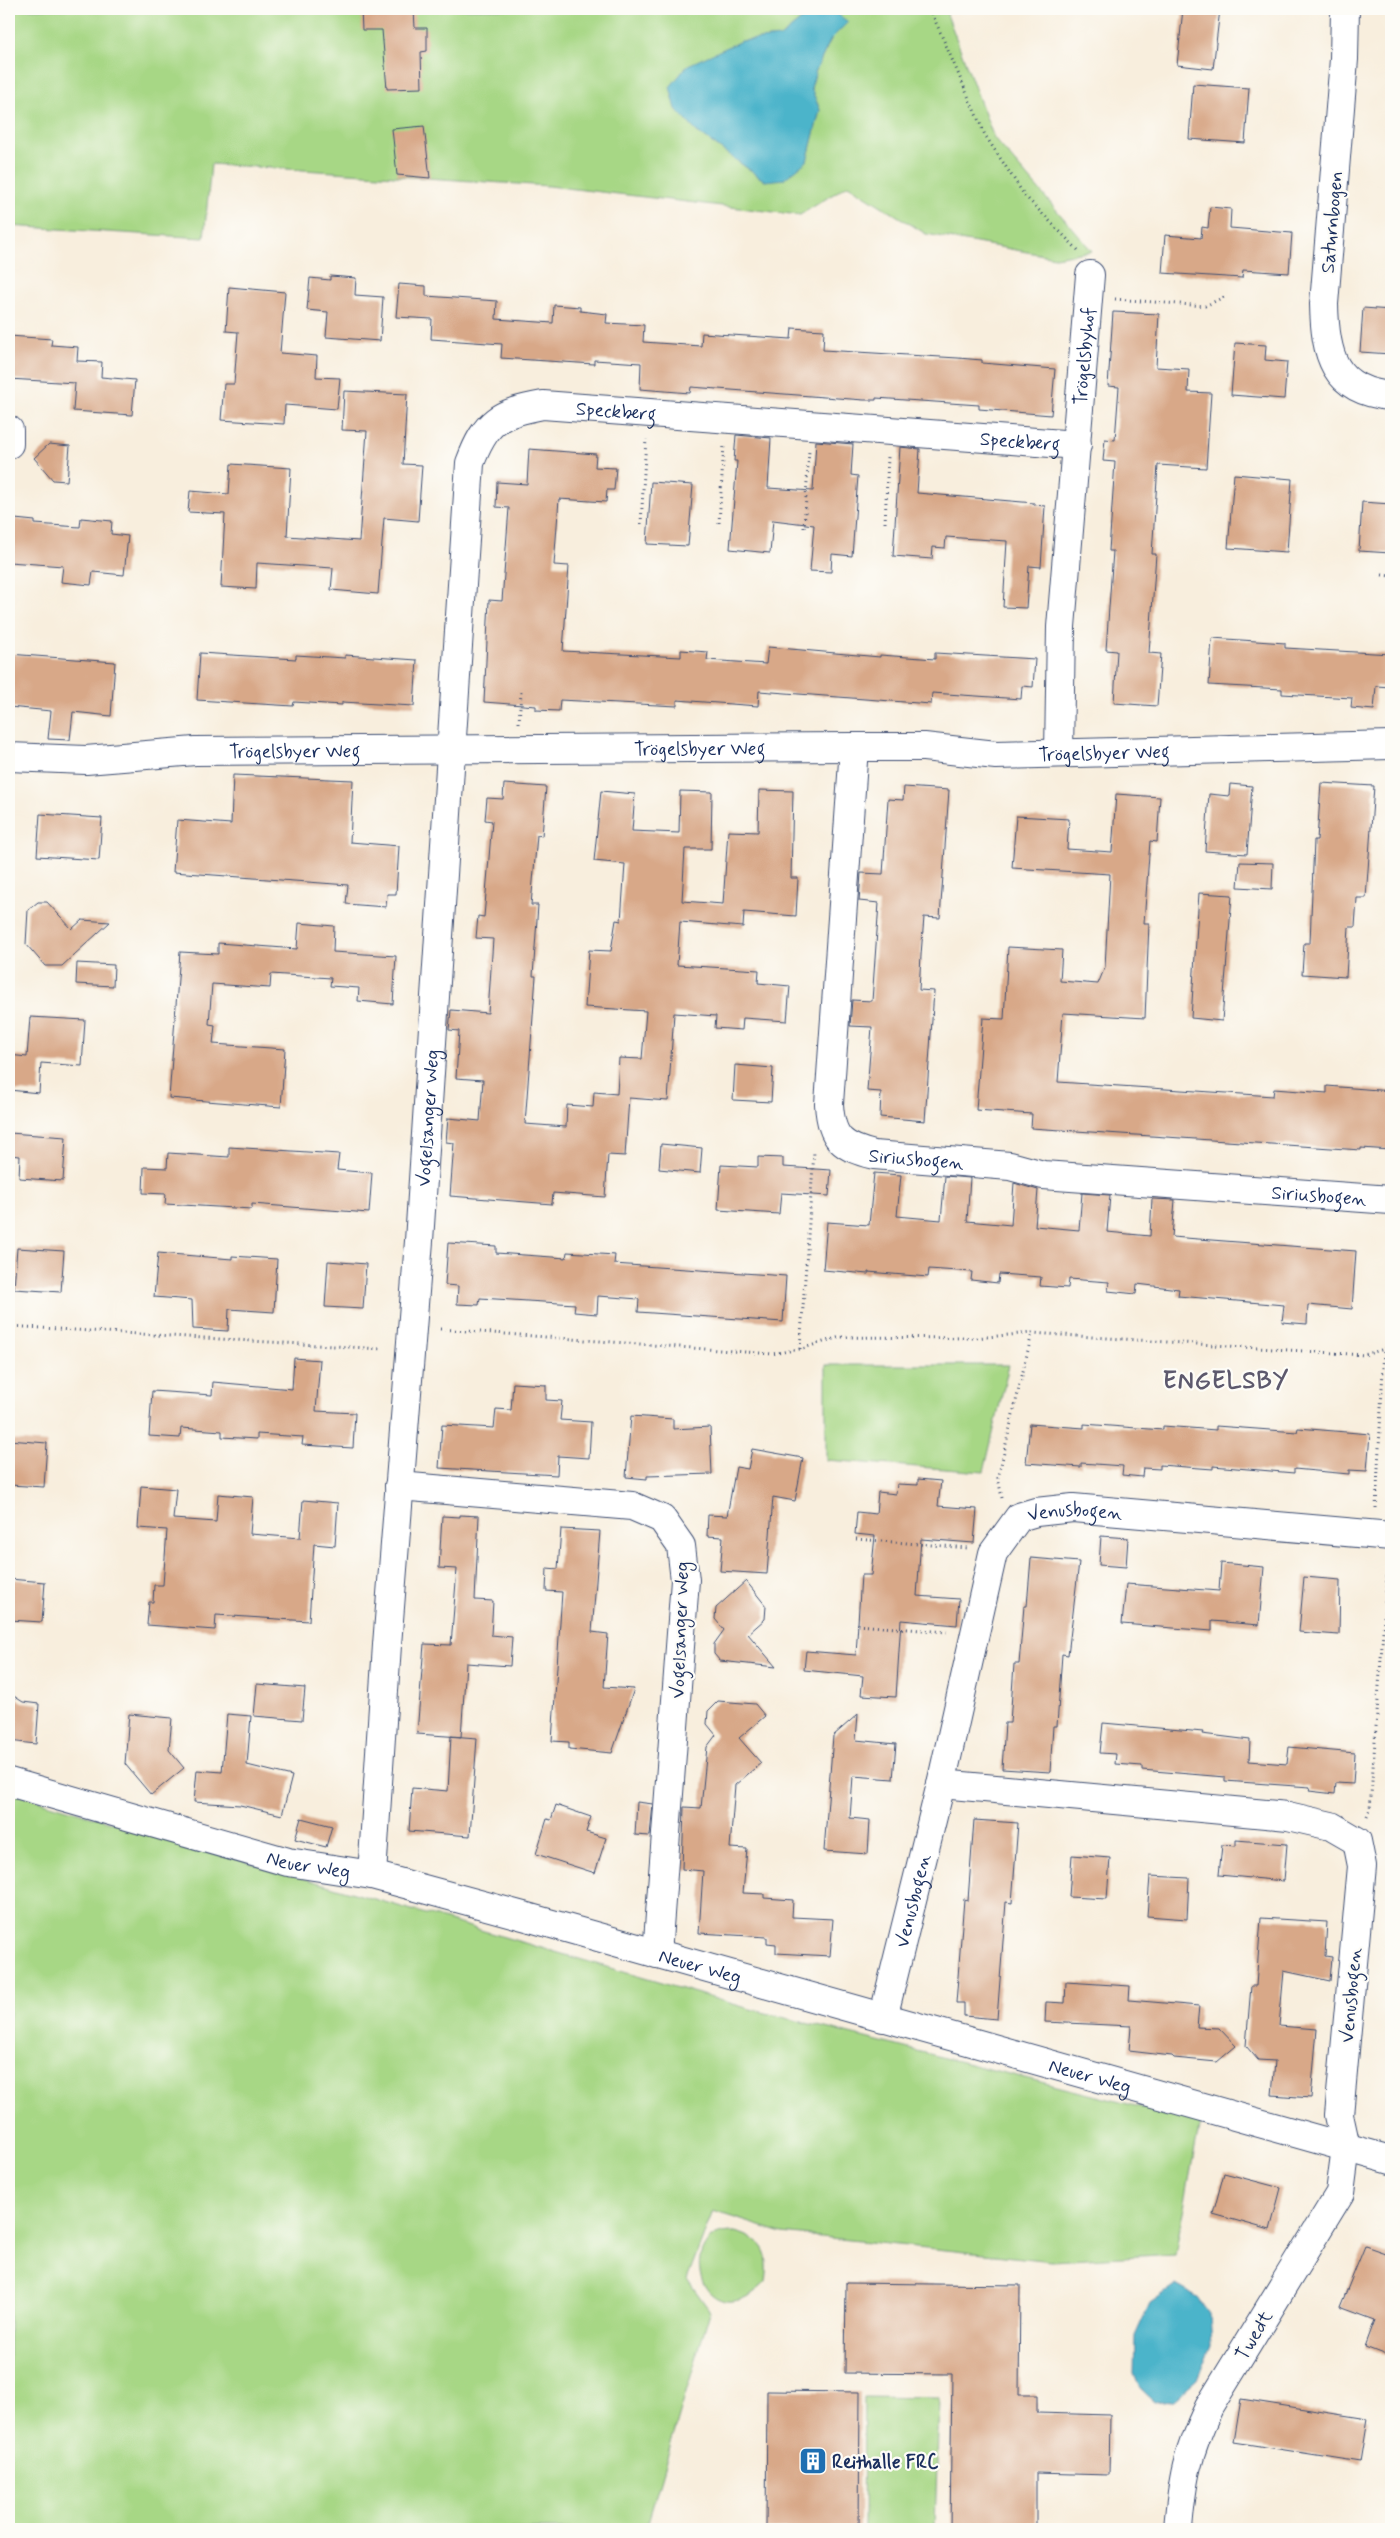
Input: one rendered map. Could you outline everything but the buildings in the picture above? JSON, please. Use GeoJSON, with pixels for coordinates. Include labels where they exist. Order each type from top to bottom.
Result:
{"type":"FeatureCollection","features":[{"type":"Feature","properties":{"kind":"street","name":"Saturnbogen"},"geometry":{"type":"LineString","coordinates":[[1346,9],[1344,59],[1324,304],[1325,334],[1329,357],[1341,373],[1356,387],[1376,395],[1391,396]]}},
{"type":"Feature","properties":{"kind":"street","name":"Trögelsbyhof"},"geometry":{"type":"LineString","coordinates":[[1059,753],[1061,626],[1090,275]]}},
{"type":"Feature","properties":{"kind":"street","name":"Speckberg"},"geometry":{"type":"LineString","coordinates":[[451,749],[470,463],[479,438],[495,420],[519,409],[543,406],[1077,446]]}},
{"type":"Feature","properties":{"kind":"street"},"geometry":{"type":"LineString","coordinates":[[9,430],[9,444]]}},
{"type":"Feature","properties":{"kind":"street","name":"Trögelsbyer Weg"},"geometry":{"type":"LineString","coordinates":[[9,758],[86,760],[195,751],[854,747],[924,747],[996,755],[1391,745]]}},
{"type":"Feature","properties":{"kind":"street"},"geometry":{"type":"LineString","coordinates":[[839,1139],[830,1125],[829,1104],[854,747]]}},
{"type":"Feature","properties":{"kind":"street","name":"Vogelsanger Weg"},"geometry":{"type":"LineString","coordinates":[[372,1875],[451,749]]}},
{"type":"Feature","properties":{"kind":"street","name":"Siriusbogen"},"geometry":{"type":"LineString","coordinates":[[839,1139],[854,1150],[874,1155],[1010,1166],[1044,1175],[1391,1200]]}},
{"type":"Feature","properties":{"kind":"street","name":"Vogelsanger Weg"},"geometry":{"type":"LineString","coordinates":[[399,1486],[632,1506],[662,1519],[681,1546],[685,1580],[657,1954]]}},
{"type":"Feature","properties":{"kind":"street","name":"Venusbogen"},"geometry":{"type":"LineString","coordinates":[[883,2018],[941,1784],[993,1552],[1018,1517],[1036,1512],[1073,1508],[1386,1536]]}},
{"type":"Feature","properties":{"kind":"street","name":"Neuer Weg"},"geometry":{"type":"LineString","coordinates":[[9,1782],[288,1862],[372,1875],[1391,2160]]}},
{"type":"Feature","properties":{"kind":"street"},"geometry":{"type":"LineString","coordinates":[[941,1784],[1288,1816],[1331,1826],[1358,1842]]}},
{"type":"Feature","properties":{"kind":"street","name":"Venusbogen"},"geometry":{"type":"LineString","coordinates":[[1346,2147],[1339,2114],[1362,1866],[1358,1842]]}},
{"type":"Feature","properties":{"kind":"street","name":"Twedt"},"geometry":{"type":"LineString","coordinates":[[1178,2529],[1182,2479],[1193,2441],[1208,2407],[1340,2193],[1346,2147]]}},
{"type":"Feature","properties":{"kind":"path"},"geometry":{"type":"LineString","coordinates":[[930,9],[986,135],[1025,196],[1082,254],[1090,275]]}},
{"type":"Feature","properties":{"kind":"path"},"geometry":{"type":"LineString","coordinates":[[1128,300],[1204,306],[1224,297]]}},
{"type":"Feature","properties":{"kind":"path"},"geometry":{"type":"LineString","coordinates":[[641,524],[647,413]]}},
{"type":"Feature","properties":{"kind":"path"},"geometry":{"type":"LineString","coordinates":[[718,523],[726,419]]}},
{"type":"Feature","properties":{"kind":"path"},"geometry":{"type":"LineString","coordinates":[[804,528],[810,426]]}},
{"type":"Feature","properties":{"kind":"path"},"geometry":{"type":"LineString","coordinates":[[884,523],[889,432]]}},
{"type":"Feature","properties":{"kind":"path"},"geometry":{"type":"LineString","coordinates":[[1382,575],[1391,576]]}},
{"type":"Feature","properties":{"kind":"path"},"geometry":{"type":"LineString","coordinates":[[800,1349],[814,1152],[839,1139]]}},
{"type":"Feature","properties":{"kind":"path"},"geometry":{"type":"LineString","coordinates":[[9,1326],[385,1349],[411,1336],[437,1329],[772,1354],[800,1349],[840,1337],[974,1338],[1032,1333],[1364,1355],[1391,1347]]}},
{"type":"Feature","properties":{"kind":"path"},"geometry":{"type":"LineString","coordinates":[[1018,1517],[1003,1502],[998,1478],[1032,1333]]}},
{"type":"Feature","properties":{"kind":"path"},"geometry":{"type":"LineString","coordinates":[[1358,1842],[1370,1809],[1388,1561],[1386,1536],[1376,1510],[1384,1349]]}},
{"type":"Feature","properties":{"kind":"path"},"geometry":{"type":"LineString","coordinates":[[856,1539],[971,1548],[993,1552]]}},
{"type":"Feature","properties":{"kind":"path"},"geometry":{"type":"LineString","coordinates":[[857,1625],[975,1634]]}},
{"type":"Feature","properties":{"kind":"green space"},"geometry":{"type":"Polygon","coordinates":[[[9,9],[815,9],[780,37],[741,41],[696,131],[765,181],[807,161],[820,110],[811,88],[816,70],[831,39],[847,22],[831,9],[945,9],[994,138],[1092,251],[1055,257],[926,234],[848,185],[800,215],[549,186],[211,164],[204,238],[9,226],[9,9]]]}},
{"type":"Feature","properties":{"kind":"green space"},"geometry":{"type":"Polygon","coordinates":[[[826,1365],[1009,1365],[984,1472],[826,1460],[826,1365]]]}},
{"type":"Feature","properties":{"kind":"green space"},"geometry":{"type":"Polygon","coordinates":[[[9,1792],[750,2009],[1200,2122],[1175,2254],[1052,2261],[782,2233],[713,2211],[687,2279],[710,2311],[646,2529],[9,2529],[9,1792]]]}},
{"type":"Feature","properties":{"kind":"green space"},"geometry":{"type":"Polygon","coordinates":[[[735,2232],[753,2239],[763,2249],[767,2263],[766,2282],[748,2296],[732,2301],[718,2299],[708,2290],[702,2279],[699,2265],[702,2251],[712,2237],[718,2234],[735,2232]]]}},
{"type":"Feature","properties":{"kind":"green space"},"geometry":{"type":"Polygon","coordinates":[[[864,2397],[939,2398],[935,2529],[863,2529],[864,2397]]]}},
{"type":"Feature","properties":{"kind":"water"},"geometry":{"type":"Polygon","coordinates":[[[815,9],[831,9],[848,22],[831,39],[816,70],[811,88],[820,110],[807,161],[784,179],[765,181],[696,131],[676,109],[670,87],[688,65],[741,41],[780,37],[815,9]]]}},
{"type":"Feature","properties":{"kind":"water"},"geometry":{"type":"Polygon","coordinates":[[[1176,2285],[1197,2297],[1209,2314],[1211,2345],[1197,2380],[1174,2400],[1155,2402],[1140,2388],[1134,2373],[1135,2336],[1150,2303],[1176,2285]]]}},
{"type":"Feature","properties":{"kind":"place","name":"Reithalle FRC"},"geometry":{"type":"Point","coordinates":[813,2461]}},
{"type":"Feature","properties":{"kind":"district","name":"ENGELSBY"},"geometry":{"type":"Point","coordinates":[1226,1380]}}]}
